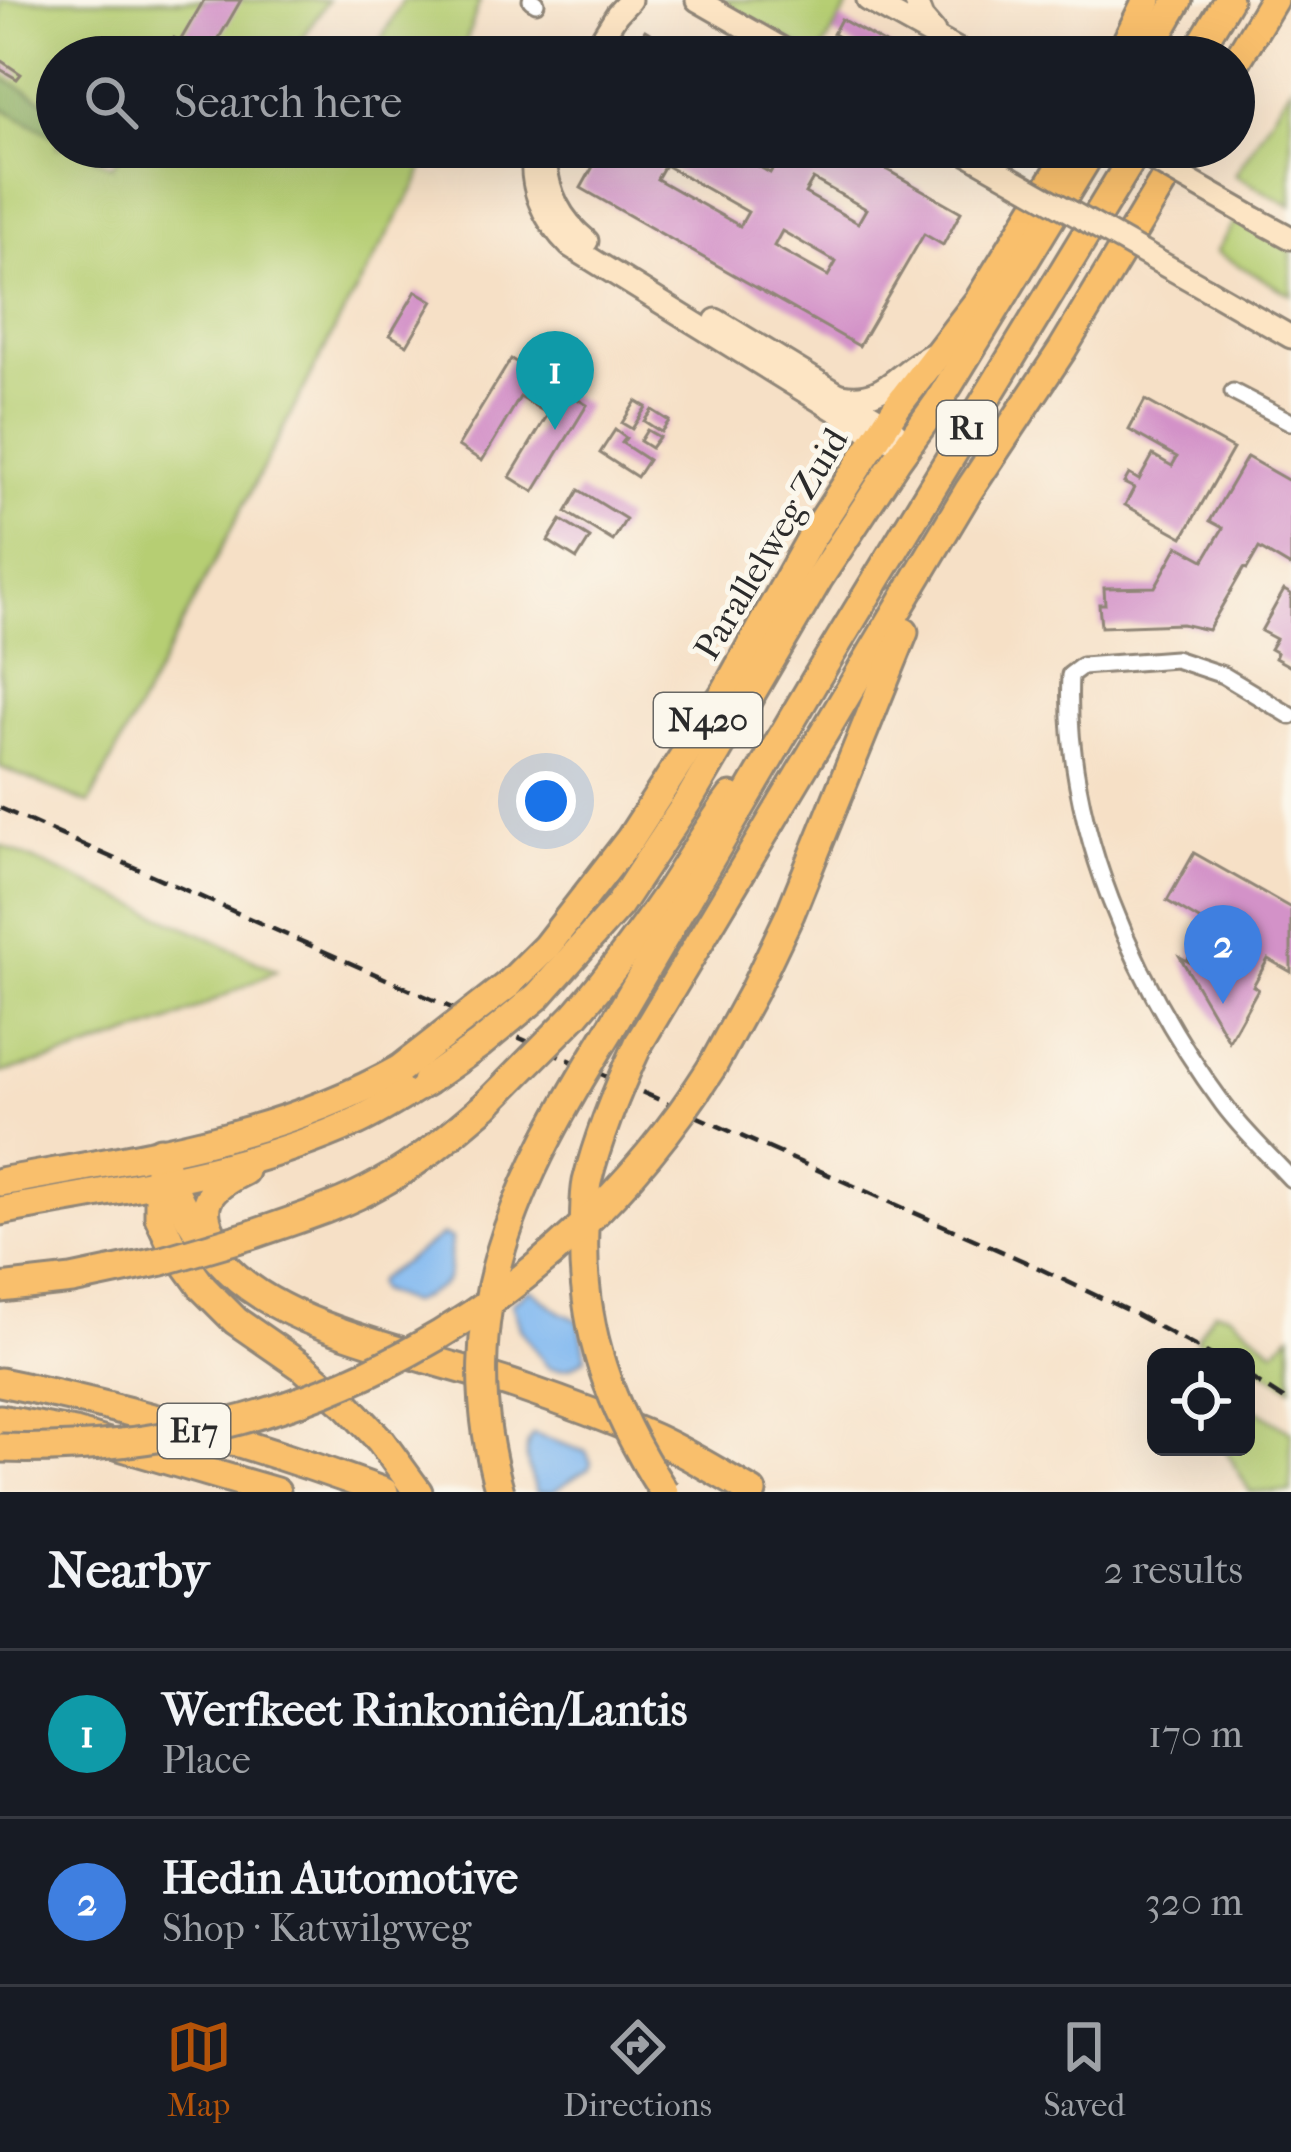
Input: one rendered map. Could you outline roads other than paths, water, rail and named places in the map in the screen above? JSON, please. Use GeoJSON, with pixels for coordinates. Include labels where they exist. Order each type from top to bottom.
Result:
{"type":"FeatureCollection","features":[{"type":"Feature","properties":{"kind":"highway"},"geometry":{"type":"LineString","coordinates":[[1129,36],[1147,0]]}},
{"type":"Feature","properties":{"kind":"highway"},"geometry":{"type":"LineString","coordinates":[[1157,36],[1178,0]]}},
{"type":"Feature","properties":{"kind":"highway"},"geometry":{"type":"LineString","coordinates":[[1207,36],[1228,0]]}},
{"type":"Feature","properties":{"kind":"highway"},"geometry":{"type":"LineString","coordinates":[[1251,36],[1273,0]]}},
{"type":"Feature","properties":{"kind":"highway","name":"Parallelweg Zuid"},"geometry":{"type":"LineString","coordinates":[[0,1211],[66,1199],[164,1170],[217,1140],[287,1120],[369,1087],[400,1069],[510,983],[547,947],[631,839],[725,692],[792,568],[881,430],[979,300],[1060,168]]}},
{"type":"Feature","properties":{"kind":"highway","name":"N420"},"geometry":{"type":"LineString","coordinates":[[907,444],[939,401],[1081,168]]}},
{"type":"Feature","properties":{"kind":"highway","name":"R1"},"geometry":{"type":"LineString","coordinates":[[500,1492],[482,1400],[486,1303],[511,1216],[538,1157],[573,1089],[1122,168]]}},
{"type":"Feature","properties":{"kind":"highway","name":"R1"},"geometry":{"type":"LineString","coordinates":[[664,1492],[634,1446],[611,1395],[592,1331],[583,1266],[586,1188],[608,1111],[639,1042],[969,490],[1062,350],[1171,168]]}},
{"type":"Feature","properties":{"kind":"highway","name":"Parallelweg Zuid"},"geometry":{"type":"LineString","coordinates":[[0,1182],[164,1170],[261,1157],[352,1124],[426,1082],[480,1044],[538,996],[631,888],[690,798],[819,578],[907,444]]}},
{"type":"Feature","properties":{"kind":"highway"},"geometry":{"type":"LineString","coordinates":[[0,1448],[86,1446],[164,1437],[245,1419],[345,1384],[397,1360],[514,1285],[562,1247],[661,1141],[712,1067],[753,992],[790,914],[896,649],[916,612],[931,555]]}},
{"type":"Feature","properties":{"kind":"highway"},"geometry":{"type":"LineString","coordinates":[[0,1288],[72,1280],[162,1261],[251,1235],[379,1185],[436,1148],[576,1014],[627,951],[698,841],[817,677]]}},
{"type":"Feature","properties":{"kind":"highway"},"geometry":{"type":"LineString","coordinates":[[231,1272],[209,1230],[205,1208],[209,1194],[224,1180],[261,1157]]}},
{"type":"Feature","properties":{"kind":"highway"},"geometry":{"type":"LineString","coordinates":[[164,1170],[159,1216],[172,1245],[203,1288],[236,1321],[347,1405],[418,1492]]}},
{"type":"Feature","properties":{"kind":"highway"},"geometry":{"type":"LineString","coordinates":[[164,1170],[192,1223],[231,1272],[262,1296],[330,1327],[524,1388],[651,1436],[752,1492]]}},
{"type":"Feature","properties":{"kind":"highway"},"geometry":{"type":"LineString","coordinates":[[66,1199],[128,1202],[159,1216]]}},
{"type":"Feature","properties":{"kind":"highway","name":"E17"},"geometry":{"type":"LineString","coordinates":[[0,1382],[148,1417],[384,1492]]}},
{"type":"Feature","properties":{"kind":"highway","name":"E17"},"geometry":{"type":"LineString","coordinates":[[0,1419],[75,1433],[276,1492]]}},
{"type":"Feature","properties":{"kind":"main road"},"geometry":{"type":"LineString","coordinates":[[590,36],[610,0]]}},
{"type":"Feature","properties":{"kind":"main road"},"geometry":{"type":"LineString","coordinates":[[603,36],[629,0]]}},
{"type":"Feature","properties":{"kind":"main road"},"geometry":{"type":"LineString","coordinates":[[697,0],[760,36]]}},
{"type":"Feature","properties":{"kind":"main road"},"geometry":{"type":"LineString","coordinates":[[868,0],[933,36]]}},
{"type":"Feature","properties":{"kind":"main road"},"geometry":{"type":"LineString","coordinates":[[916,0],[922,18],[943,36]]}},
{"type":"Feature","properties":{"kind":"main road"},"geometry":{"type":"LineString","coordinates":[[533,168],[535,193],[555,231],[570,246],[907,444]]}},
{"type":"Feature","properties":{"kind":"main road"},"geometry":{"type":"LineString","coordinates":[[547,168],[557,208],[573,230],[842,395],[881,430]]}},
{"type":"Feature","properties":{"kind":"main road"},"geometry":{"type":"LineString","coordinates":[[993,168],[1291,337]]}},
{"type":"Feature","properties":{"kind":"main road"},"geometry":{"type":"LineString","coordinates":[[1170,168],[1291,238]]}},
{"type":"Feature","properties":{"kind":"main road"},"geometry":{"type":"LineString","coordinates":[[842,395],[861,398],[878,393],[918,360],[940,351]]}},
{"type":"Feature","properties":{"kind":"street"},"geometry":{"type":"LineString","coordinates":[[1233,392],[1291,422]]}},
{"type":"Feature","properties":{"kind":"street"},"geometry":{"type":"LineString","coordinates":[[1291,716],[1222,675],[1175,659],[1078,667],[1070,675],[1078,789],[1129,945],[1156,1001],[1224,1106],[1291,1179]]}},
{"type":"Feature","properties":{"kind":"water"},"geometry":{"type":"Polygon","coordinates":[[[443,1235],[451,1239],[448,1275],[442,1286],[410,1303],[379,1291],[379,1279],[443,1235]]]}},
{"type":"Feature","properties":{"kind":"water"},"geometry":{"type":"Polygon","coordinates":[[[530,1289],[579,1321],[586,1357],[577,1364],[548,1367],[521,1330],[512,1303],[530,1289]]]}},
{"type":"Feature","properties":{"kind":"water"},"geometry":{"type":"Polygon","coordinates":[[[533,1434],[586,1452],[589,1468],[552,1492],[537,1492],[527,1454],[533,1434]]]}},
{"type":"Feature","properties":{"kind":"railway"},"geometry":{"type":"LineString","coordinates":[[0,808],[1028,1263],[1198,1348]]}},
{"type":"Feature","properties":{"kind":"railway"},"geometry":{"type":"LineString","coordinates":[[1255,1381],[1291,1404]]}},
{"type":"Feature","properties":{"kind":"place","name":"Werfkeet Rinkoniên/Lantis"},"geometry":{"type":"Point","coordinates":[555,430]}},
{"type":"Feature","properties":{"kind":"place","name":"Hedin Automotive"},"geometry":{"type":"Point","coordinates":[1223,1004]}}]}
